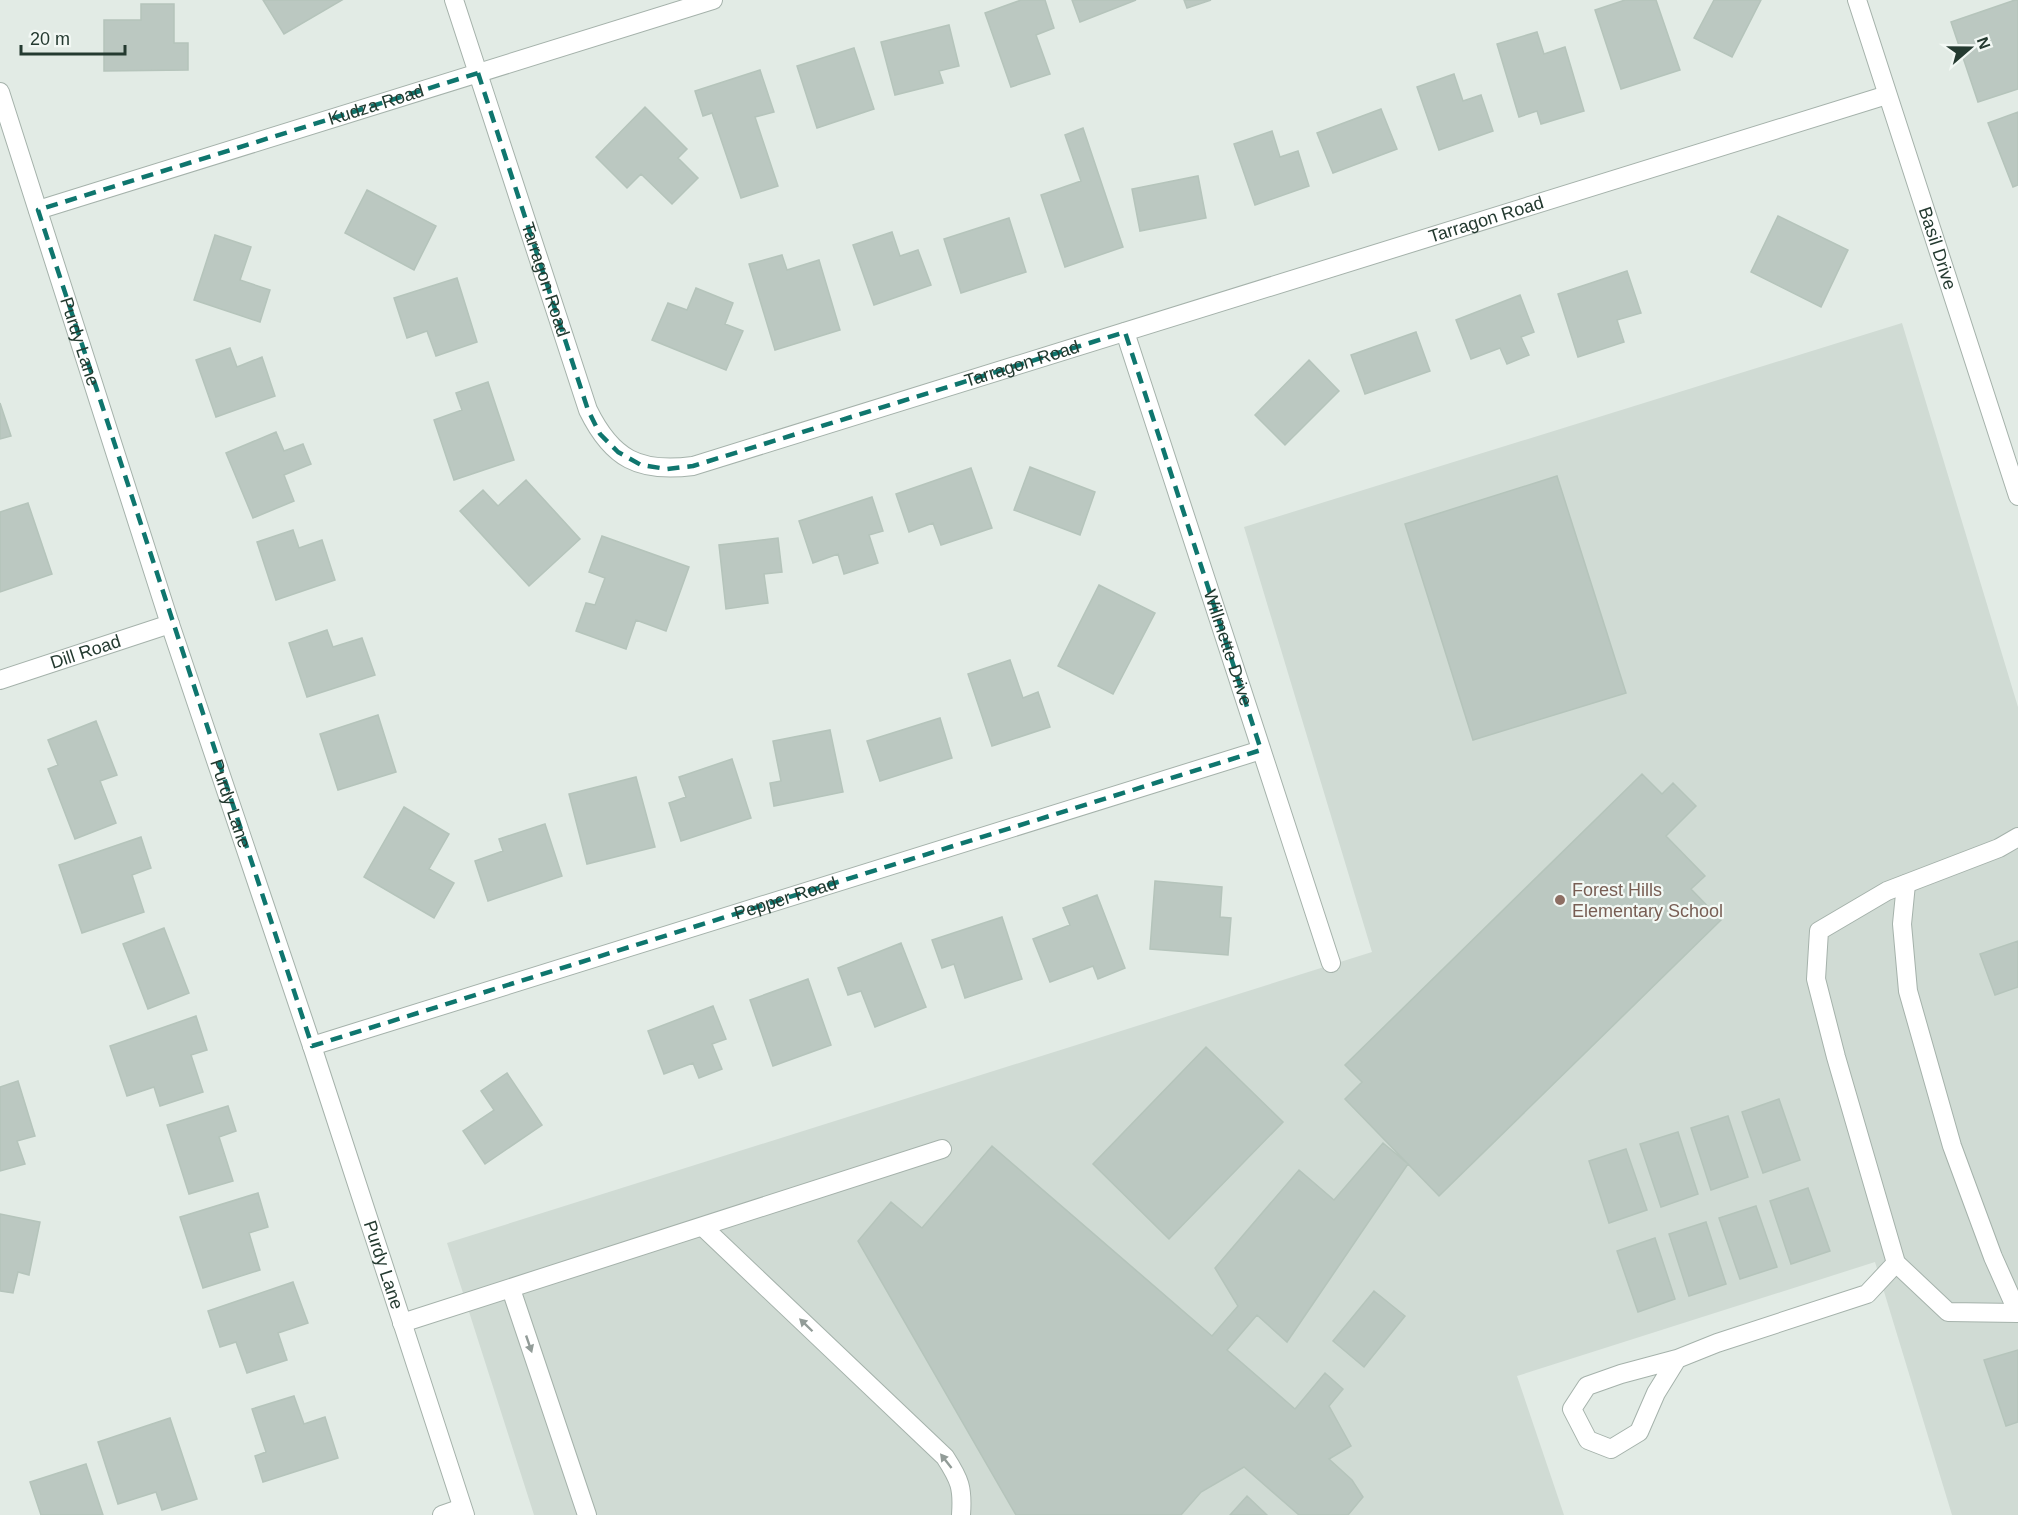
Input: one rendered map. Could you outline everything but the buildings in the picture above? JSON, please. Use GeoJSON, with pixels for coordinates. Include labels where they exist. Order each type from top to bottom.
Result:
{"type":"FeatureCollection","features":[{"type":"Feature","properties":{"kind":"street","name":"Tarragon Road"},"geometry":{"type":"LineString","coordinates":[[454,0],[588,410],[600,434],[618,452],[641,465],[667,470],[693,466],[1887,95]]}},
{"type":"Feature","properties":{"kind":"street","name":"Kudza Road"},"geometry":{"type":"LineString","coordinates":[[38,210],[713,0]]}},
{"type":"Feature","properties":{"kind":"street","name":"Basil Drive"},"geometry":{"type":"LineString","coordinates":[[1857,0],[2018,496]]}},
{"type":"Feature","properties":{"kind":"street","name":"Purdy Lane"},"geometry":{"type":"LineString","coordinates":[[0,92],[170,624],[312,1046],[464,1512]]}},
{"type":"Feature","properties":{"kind":"street","name":"Willmette Drive"},"geometry":{"type":"LineString","coordinates":[[1125,332],[1331,963]]}},
{"type":"Feature","properties":{"kind":"street","name":"Dill Road"},"geometry":{"type":"LineString","coordinates":[[0,680],[170,624]]}},
{"type":"Feature","properties":{"kind":"street","name":"Pepper Road"},"geometry":{"type":"LineString","coordinates":[[312,1046],[1261,750]]}},
{"type":"Feature","properties":{"kind":"street"},"geometry":{"type":"LineString","coordinates":[[1906,884],[1902,924],[1908,991],[1952,1146],[1993,1257],[2018,1313],[1948,1312],[1896,1263],[1836,1058],[1816,979],[1820,931],[1887,891],[1999,848],[2018,837]]}},
{"type":"Feature","properties":{"kind":"street"},"geometry":{"type":"LineString","coordinates":[[402,1323],[942,1149]]}},
{"type":"Feature","properties":{"kind":"street"},"geometry":{"type":"LineString","coordinates":[[703,1227],[945,1457],[956,1474],[963,1494],[961,1515]]}},
{"type":"Feature","properties":{"kind":"street"},"geometry":{"type":"LineString","coordinates":[[1677,1359],[1656,1393],[1639,1432],[1611,1449],[1588,1440],[1572,1409],[1587,1386],[1677,1359],[1717,1343],[1867,1294],[1896,1263]]}},
{"type":"Feature","properties":{"kind":"street"},"geometry":{"type":"LineString","coordinates":[[511,1289],[587,1515]]}},
{"type":"Feature","properties":{"kind":"street"},"geometry":{"type":"LineString","coordinates":[[442,1515],[464,1512]]}},
{"type":"Feature","properties":{"kind":"highlighted area"},"geometry":{"type":"Polygon","coordinates":[[[478,73],[588,410],[600,434],[618,452],[641,465],[667,469],[693,466],[1125,332],[1261,750],[312,1046],[38,210],[478,73]]]}},
{"type":"Feature","properties":{"kind":"shaded area","name":"Forest Hills Elementary School"},"geometry":{"type":"Polygon","coordinates":[[[1902,323],[2018,707],[2018,1515],[1952,1515],[1875,1262],[1517,1376],[1564,1515],[534,1515],[447,1243],[1372,952],[1244,527],[1902,323]]]}},
{"type":"Feature","properties":{"kind":"place","name":"Forest Hills Elementary School"},"geometry":{"type":"Point","coordinates":[1560,900]}}]}
